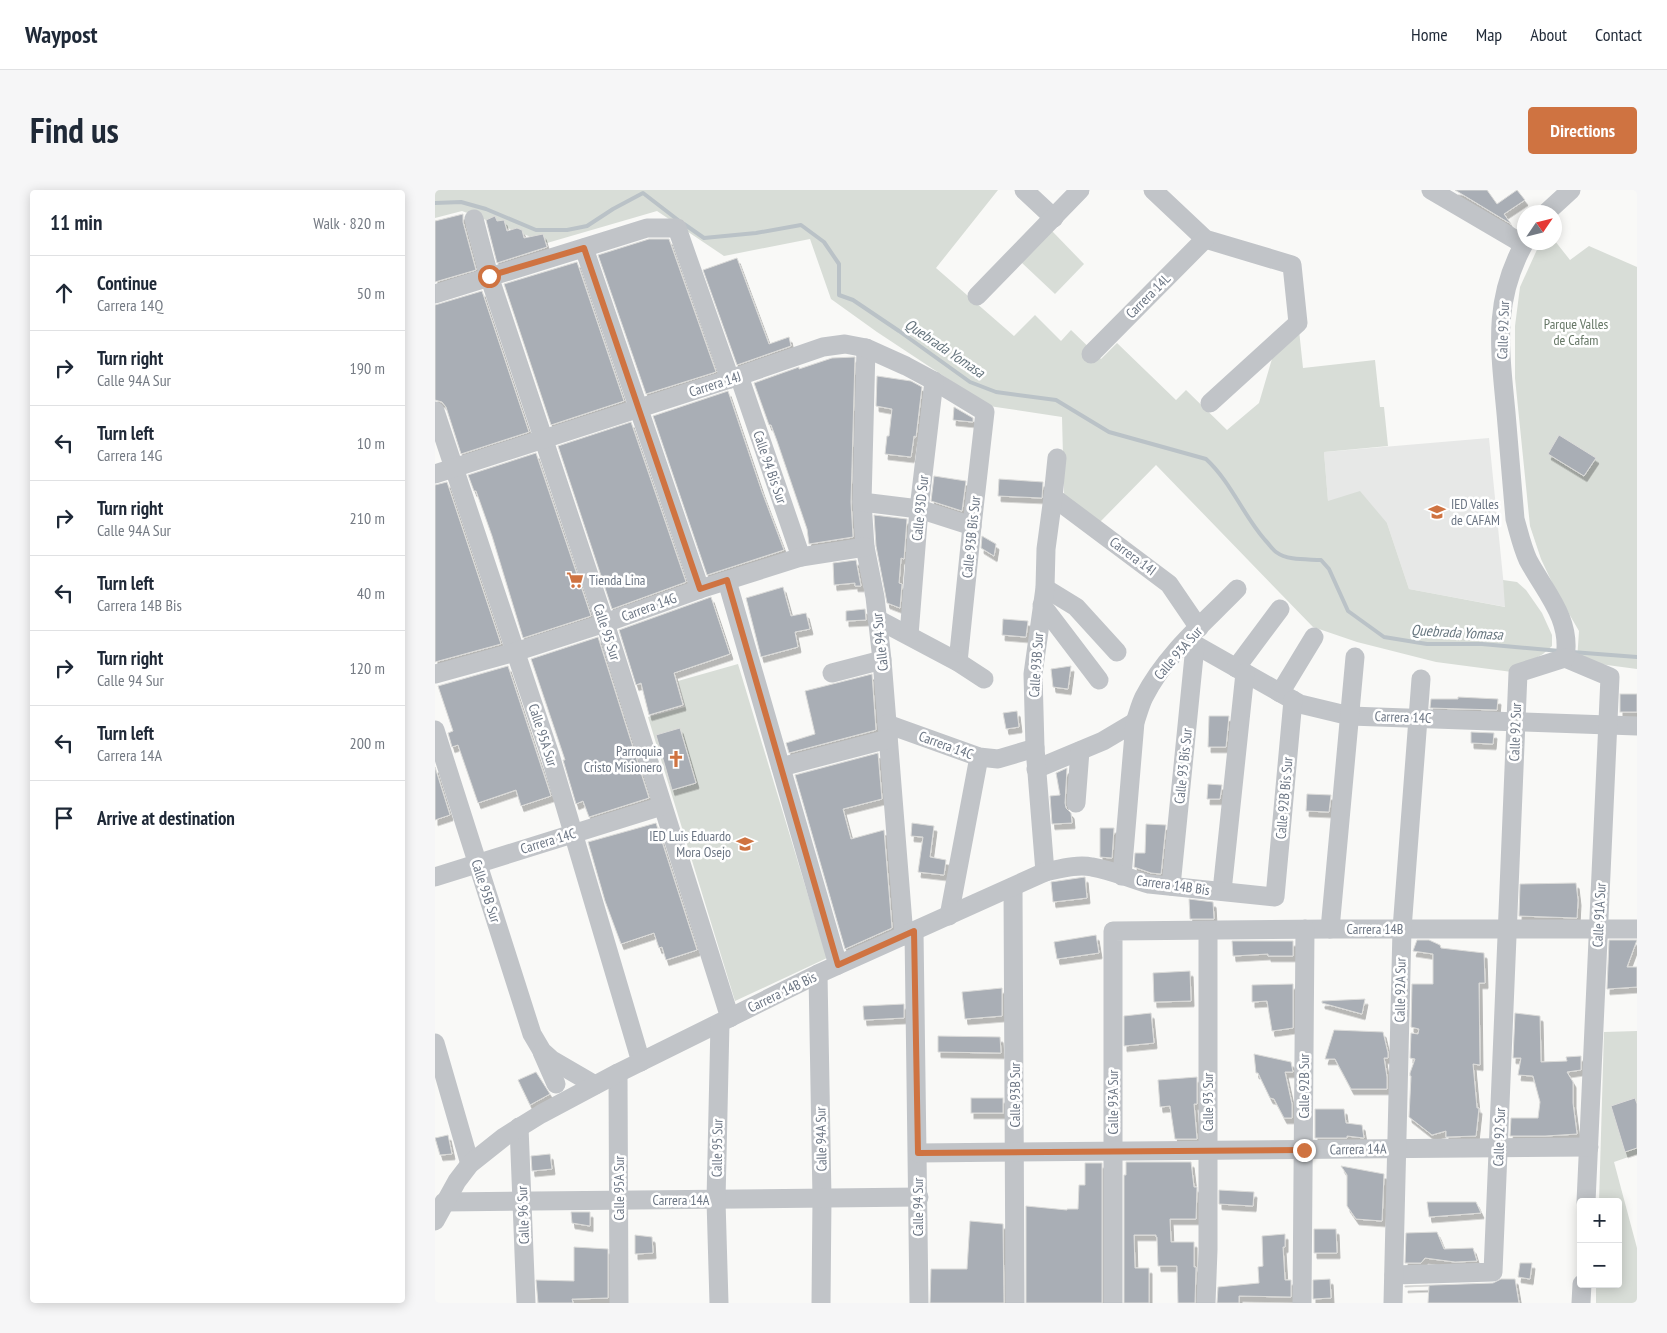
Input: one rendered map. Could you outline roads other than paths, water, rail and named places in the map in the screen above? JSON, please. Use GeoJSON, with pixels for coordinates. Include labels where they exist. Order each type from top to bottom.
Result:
{"type":"FeatureCollection","features":[{"type":"Feature","properties":{"kind":"street"},"geometry":{"type":"LineString","coordinates":[[1024,190],[1054,218]]}},
{"type":"Feature","properties":{"kind":"street"},"geometry":{"type":"LineString","coordinates":[[977,296],[1080,190]]}},
{"type":"Feature","properties":{"kind":"street"},"geometry":{"type":"LineString","coordinates":[[1153,190],[1205,239],[1292,265],[1298,323],[1210,403]]}},
{"type":"Feature","properties":{"kind":"street"},"geometry":{"type":"LineString","coordinates":[[1431,190],[1517,239]]}},
{"type":"Feature","properties":{"kind":"street"},"geometry":{"type":"LineString","coordinates":[[1545,205],[1553,190]]}},
{"type":"Feature","properties":{"kind":"street"},"geometry":{"type":"LineString","coordinates":[[1555,205],[1571,190]]}},
{"type":"Feature","properties":{"kind":"street","name":"Calle 95 Sur"},"geometry":{"type":"LineString","coordinates":[[473,219],[489,276],[605,623],[662,806],[725,1020],[716,1200],[719,1303]]}},
{"type":"Feature","properties":{"kind":"street","name":"Calle 94 Bis Sur"},"geometry":{"type":"LineString","coordinates":[[584,248],[647,228],[677,228],[801,557]]}},
{"type":"Feature","properties":{"kind":"street","name":"Carrera 14L"},"geometry":{"type":"LineString","coordinates":[[1091,354],[1205,239]]}},
{"type":"Feature","properties":{"kind":"street"},"geometry":{"type":"LineString","coordinates":[[435,294],[584,248],[700,589]]}},
{"type":"Feature","properties":{"kind":"street","name":"Calle 92 Sur"},"geometry":{"type":"LineString","coordinates":[[1394,1275],[1493,1272],[1518,673],[1565,655],[1566,631],[1561,616],[1528,559],[1520,541],[1515,520],[1501,362],[1500,316],[1504,293],[1521,250]]}},
{"type":"Feature","properties":{"kind":"street","name":"Carrera 14J"},"geometry":{"type":"LineString","coordinates":[[435,474],[734,378],[823,347],[845,344],[865,348],[906,366],[934,380],[985,412]]}},
{"type":"Feature","properties":{"kind":"street","name":"Calle 94 Sur"},"geometry":{"type":"LineString","coordinates":[[865,348],[862,502],[865,546],[882,660],[909,933],[918,1153],[919,1303]]}},
{"type":"Feature","properties":{"kind":"street","name":"Calle 93D Sur"},"geometry":{"type":"LineString","coordinates":[[909,635],[919,509],[934,380]]}},
{"type":"Feature","properties":{"kind":"street","name":"Calle 95A Sur"},"geometry":{"type":"LineString","coordinates":[[435,411],[550,755],[641,1062]]}},
{"type":"Feature","properties":{"kind":"street","name":"Calle 93B Bis Sur"},"geometry":{"type":"LineString","coordinates":[[958,662],[985,412]]}},
{"type":"Feature","properties":{"kind":"street","name":"Calle 93B Sur"},"geometry":{"type":"LineString","coordinates":[[1045,872],[1035,748],[1033,674],[1057,458]]}},
{"type":"Feature","properties":{"kind":"street","name":"Carrera 14I"},"geometry":{"type":"LineString","coordinates":[[1053,497],[1169,584],[1194,638]]}},
{"type":"Feature","properties":{"kind":"street"},"geometry":{"type":"LineString","coordinates":[[862,502],[919,509],[972,526]]}},
{"type":"Feature","properties":{"kind":"street","name":"Carrera 14G"},"geometry":{"type":"LineString","coordinates":[[435,674],[515,652],[801,557],[865,546]]}},
{"type":"Feature","properties":{"kind":"street"},"geometry":{"type":"LineString","coordinates":[[727,580],[838,965]]}},
{"type":"Feature","properties":{"kind":"street","name":"Calle 93A Sur"},"geometry":{"type":"LineString","coordinates":[[1122,876],[1135,722],[1143,699],[1155,678],[1176,651],[1194,638],[1237,589]]}},
{"type":"Feature","properties":{"kind":"street"},"geometry":{"type":"LineString","coordinates":[[1043,597],[1076,607],[1117,652]]}},
{"type":"Feature","properties":{"kind":"street"},"geometry":{"type":"LineString","coordinates":[[1043,597],[1099,680]]}},
{"type":"Feature","properties":{"kind":"street"},"geometry":{"type":"LineString","coordinates":[[1221,891],[1240,671],[1280,609]]}},
{"type":"Feature","properties":{"kind":"street"},"geometry":{"type":"LineString","coordinates":[[877,619],[958,662],[983,679]]}},
{"type":"Feature","properties":{"kind":"street","name":"Calle 92B Bis Sur"},"geometry":{"type":"LineString","coordinates":[[1275,897],[1286,697],[1314,637]]}},
{"type":"Feature","properties":{"kind":"street","name":"Carrera 14C"},"geometry":{"type":"LineString","coordinates":[[1194,638],[1240,671],[1286,697],[1300,704],[1350,716],[1637,726]]}},
{"type":"Feature","properties":{"kind":"street","name":"Calle 93 Bis Sur"},"geometry":{"type":"LineString","coordinates":[[1171,886],[1194,638]]}},
{"type":"Feature","properties":{"kind":"street","name":"Calle 91A Sur"},"geometry":{"type":"LineString","coordinates":[[1565,655],[1610,677],[1586,1198]]}},
{"type":"Feature","properties":{"kind":"street"},"geometry":{"type":"LineString","coordinates":[[1330,929],[1355,657]]}},
{"type":"Feature","properties":{"kind":"street"},"geometry":{"type":"LineString","coordinates":[[832,674],[882,660]]}},
{"type":"Feature","properties":{"kind":"street","name":"Calle 92A Sur"},"geometry":{"type":"LineString","coordinates":[[1393,1303],[1402,929],[1421,679]]}},
{"type":"Feature","properties":{"kind":"street"},"geometry":{"type":"LineString","coordinates":[[1037,769],[1103,741],[1135,722]]}},
{"type":"Feature","properties":{"kind":"street","name":"Calle 95B Sur"},"geometry":{"type":"LineString","coordinates":[[435,730],[532,1034],[542,1051],[556,1084]]}},
{"type":"Feature","properties":{"kind":"street"},"geometry":{"type":"LineString","coordinates":[[781,767],[888,732]]}},
{"type":"Feature","properties":{"kind":"street","name":"Carrera 14C"},"geometry":{"type":"LineString","coordinates":[[888,732],[979,757],[998,758],[1035,748]]}},
{"type":"Feature","properties":{"kind":"street"},"geometry":{"type":"LineString","coordinates":[[1075,803],[1079,751]]}},
{"type":"Feature","properties":{"kind":"street"},"geometry":{"type":"LineString","coordinates":[[949,916],[979,757]]}},
{"type":"Feature","properties":{"kind":"street","name":"Carrera 14C"},"geometry":{"type":"LineString","coordinates":[[435,876],[662,806]]}},
{"type":"Feature","properties":{"kind":"street","name":"Carrera 14B Bis"},"geometry":{"type":"LineString","coordinates":[[435,1221],[444,1202],[470,1164],[519,1126],[595,1085],[819,974],[1045,872],[1069,867],[1090,866],[1149,884],[1275,897]]}},
{"type":"Feature","properties":{"kind":"street","name":"Calle 93B Sur"},"geometry":{"type":"LineString","coordinates":[[1013,887],[1015,1303]]}},
{"type":"Feature","properties":{"kind":"street","name":"Calle 92B Sur"},"geometry":{"type":"LineString","coordinates":[[1302,1303],[1305,929]]}},
{"type":"Feature","properties":{"kind":"street","name":"Carrera 14B"},"geometry":{"type":"LineString","coordinates":[[1113,931],[1637,929]]}},
{"type":"Feature","properties":{"kind":"street","name":"Calle 93A Sur"},"geometry":{"type":"LineString","coordinates":[[1113,931],[1113,1303]]}},
{"type":"Feature","properties":{"kind":"street","name":"Calle 93 Sur"},"geometry":{"type":"LineString","coordinates":[[1206,1303],[1208,1250],[1208,931]]}},
{"type":"Feature","properties":{"kind":"street","name":"Calle 94A Sur"},"geometry":{"type":"LineString","coordinates":[[819,974],[822,1198],[821,1303]]}},
{"type":"Feature","properties":{"kind":"street"},"geometry":{"type":"LineString","coordinates":[[435,1043],[470,1164]]}},
{"type":"Feature","properties":{"kind":"street","name":"Calle 95B Sur"},"geometry":{"type":"LineString","coordinates":[[542,1051],[552,1060],[595,1085]]}},
{"type":"Feature","properties":{"kind":"street","name":"Calle 95A Sur"},"geometry":{"type":"LineString","coordinates":[[618,1074],[619,1303]]}},
{"type":"Feature","properties":{"kind":"street","name":"Calle 96 Sur"},"geometry":{"type":"LineString","coordinates":[[519,1126],[526,1303]]}},
{"type":"Feature","properties":{"kind":"street","name":"Carrera 14A"},"geometry":{"type":"LineString","coordinates":[[918,1153],[1589,1147]]}},
{"type":"Feature","properties":{"kind":"street","name":"Carrera 14A"},"geometry":{"type":"LineString","coordinates":[[444,1202],[919,1197]]}},
{"type":"Feature","properties":{"kind":"street"},"geometry":{"type":"LineString","coordinates":[[1581,1303],[1582,1288]]}},
{"type":"Feature","properties":{"kind":"waterway","name":"Quebrada Yomasa"},"geometry":{"type":"LineString","coordinates":[[435,203],[461,202],[486,209],[536,230],[567,230],[587,226],[643,193],[678,220]]}},
{"type":"Feature","properties":{"kind":"waterway","name":"Quebrada Yomasa"},"geometry":{"type":"LineString","coordinates":[[684,224],[704,238],[756,233],[801,225],[824,242],[839,264],[839,295],[853,300],[970,382],[996,392],[1056,400],[1109,432],[1206,459],[1223,478],[1257,530],[1273,549],[1286,557],[1321,560],[1329,569],[1348,611],[1384,637],[1427,644],[1482,644],[1560,651]]}},
{"type":"Feature","properties":{"kind":"waterway","name":"Quebrada Yomasa"},"geometry":{"type":"LineString","coordinates":[[1572,652],[1637,657]]}},
{"type":"Feature","properties":{"kind":"place","name":"IED Valles de CAFAM"},"geometry":{"type":"Point","coordinates":[1437,512]}},
{"type":"Feature","properties":{"kind":"place","name":"Tienda Lina"},"geometry":{"type":"Point","coordinates":[575,580]}},
{"type":"Feature","properties":{"kind":"place","name":"Parroquia Cristo Misionero"},"geometry":{"type":"Point","coordinates":[676,759]}},
{"type":"Feature","properties":{"kind":"place","name":"IED Luis Eduardo Mora Osejo"},"geometry":{"type":"Point","coordinates":[745,844]}},
{"type":"Feature","properties":{"kind":"park label","name":"Parque Valles de Cafam"},"geometry":{"type":"Point","coordinates":[1576,332]}}]}
